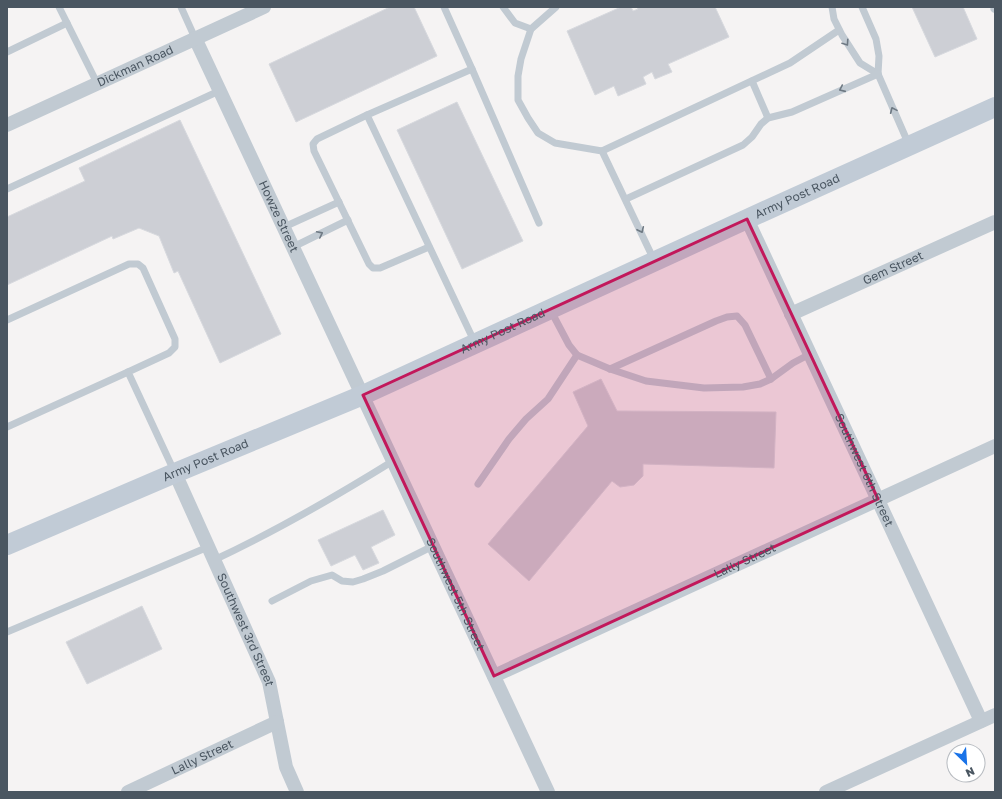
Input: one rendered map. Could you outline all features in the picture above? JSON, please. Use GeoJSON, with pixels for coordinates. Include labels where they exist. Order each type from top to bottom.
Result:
{"type":"FeatureCollection","features":[{"type":"Feature","properties":{"kind":"main road","name":"Army Post Road"},"geometry":{"type":"LineString","coordinates":[[7,545],[363,395],[995,107]]}},
{"type":"Feature","properties":{"kind":"street","name":"Dickman Road"},"geometry":{"type":"LineString","coordinates":[[7,125],[264,7]]}},
{"type":"Feature","properties":{"kind":"street","name":"Howze Street"},"geometry":{"type":"LineString","coordinates":[[195,38],[363,395]]}},
{"type":"Feature","properties":{"kind":"street","name":"Southwest 6th Street"},"geometry":{"type":"LineString","coordinates":[[747,219],[982,721]]}},
{"type":"Feature","properties":{"kind":"street","name":"Gem Street"},"geometry":{"type":"LineString","coordinates":[[791,314],[995,222]]}},
{"type":"Feature","properties":{"kind":"street","name":"Southwest 5th Street"},"geometry":{"type":"LineString","coordinates":[[363,395],[548,792]]}},
{"type":"Feature","properties":{"kind":"street","name":"Lally Street"},"geometry":{"type":"LineString","coordinates":[[494,676],[995,446]]}},
{"type":"Feature","properties":{"kind":"street","name":"Southwest 3rd Street"},"geometry":{"type":"LineString","coordinates":[[175,473],[269,682],[286,767],[298,792]]}},
{"type":"Feature","properties":{"kind":"street"},"geometry":{"type":"LineString","coordinates":[[826,792],[995,715]]}},
{"type":"Feature","properties":{"kind":"street","name":"Lally Street"},"geometry":{"type":"LineString","coordinates":[[128,792],[277,722]]}},
{"type":"Feature","properties":{"kind":"lane"},"geometry":{"type":"LineString","coordinates":[[59,7],[97,83]]}},
{"type":"Feature","properties":{"kind":"lane"},"geometry":{"type":"LineString","coordinates":[[181,7],[195,38]]}},
{"type":"Feature","properties":{"kind":"lane"},"geometry":{"type":"LineString","coordinates":[[444,7],[539,223]]}},
{"type":"Feature","properties":{"kind":"lane"},"geometry":{"type":"LineString","coordinates":[[503,7],[515,23],[531,30]]}},
{"type":"Feature","properties":{"kind":"lane"},"geometry":{"type":"LineString","coordinates":[[556,7],[531,30],[521,59],[518,76],[518,100],[538,133],[555,142],[602,151],[790,63],[839,30]]}},
{"type":"Feature","properties":{"kind":"lane"},"geometry":{"type":"LineString","coordinates":[[832,7],[834,19],[839,30],[860,63],[878,74]]}},
{"type":"Feature","properties":{"kind":"lane"},"geometry":{"type":"LineString","coordinates":[[862,7],[876,39],[879,56],[878,74],[909,146]]}},
{"type":"Feature","properties":{"kind":"lane"},"geometry":{"type":"LineString","coordinates":[[7,52],[67,23]]}},
{"type":"Feature","properties":{"kind":"lane"},"geometry":{"type":"LineString","coordinates":[[429,247],[380,268],[374,268],[369,264],[314,152],[313,144],[316,139],[366,115],[472,69]]}},
{"type":"Feature","properties":{"kind":"lane"},"geometry":{"type":"LineString","coordinates":[[626,199],[743,145],[752,138],[761,124],[768,118],[792,112],[878,74]]}},
{"type":"Feature","properties":{"kind":"lane"},"geometry":{"type":"LineString","coordinates":[[752,81],[768,118]]}},
{"type":"Feature","properties":{"kind":"lane"},"geometry":{"type":"LineString","coordinates":[[7,189],[219,91]]}},
{"type":"Feature","properties":{"kind":"lane"},"geometry":{"type":"LineString","coordinates":[[366,115],[475,344]]}},
{"type":"Feature","properties":{"kind":"lane"},"geometry":{"type":"LineString","coordinates":[[602,151],[655,261]]}},
{"type":"Feature","properties":{"kind":"lane"},"geometry":{"type":"LineString","coordinates":[[284,227],[339,202]]}},
{"type":"Feature","properties":{"kind":"lane"},"geometry":{"type":"LineString","coordinates":[[293,247],[348,220]]}},
{"type":"Feature","properties":{"kind":"lane"},"geometry":{"type":"LineString","coordinates":[[7,320],[129,264],[138,264],[143,268],[175,339],[175,347],[169,353],[7,427]]}},
{"type":"Feature","properties":{"kind":"lane"},"geometry":{"type":"LineString","coordinates":[[550,309],[569,346],[577,355],[610,370],[646,381],[704,388],[743,387],[760,384],[771,379],[793,363],[810,354]]}},
{"type":"Feature","properties":{"kind":"lane"},"geometry":{"type":"LineString","coordinates":[[610,370],[716,321],[727,317],[736,316],[744,325],[771,379]]}},
{"type":"Feature","properties":{"kind":"lane"},"geometry":{"type":"LineString","coordinates":[[478,484],[509,438],[526,419],[548,399],[577,355]]}},
{"type":"Feature","properties":{"kind":"lane"},"geometry":{"type":"LineString","coordinates":[[128,372],[175,473]]}},
{"type":"Feature","properties":{"kind":"lane"},"geometry":{"type":"LineString","coordinates":[[214,560],[257,540],[322,504],[393,461]]}},
{"type":"Feature","properties":{"kind":"lane"},"geometry":{"type":"LineString","coordinates":[[272,601],[311,581],[332,575],[342,581],[353,582],[363,579],[383,571],[433,546]]}},
{"type":"Feature","properties":{"kind":"lane"},"geometry":{"type":"LineString","coordinates":[[7,632],[208,547]]}},
{"type":"Feature","properties":{"kind":"highlighted area"},"geometry":{"type":"Polygon","coordinates":[[[747,219],[878,499],[494,676],[363,395],[747,219]]]}},
{"type":"Feature","properties":{"kind":"building"},"geometry":{"type":"Polygon","coordinates":[[[390,7],[414,7],[437,56],[296,122],[269,64],[390,7]]]}},
{"type":"Feature","properties":{"kind":"building"},"geometry":{"type":"Polygon","coordinates":[[[621,7],[631,7],[633,11],[638,9],[637,7],[715,7],[729,37],[668,64],[672,72],[655,79],[652,72],[643,77],[646,84],[618,96],[614,86],[595,95],[567,31],[621,7]]]}},
{"type":"Feature","properties":{"kind":"building"},"geometry":{"type":"Polygon","coordinates":[[[912,7],[963,7],[977,39],[935,57],[912,7]]]}},
{"type":"Feature","properties":{"kind":"building"},"geometry":{"type":"Polygon","coordinates":[[[457,102],[523,241],[462,269],[397,130],[457,102]]]}},
{"type":"Feature","properties":{"kind":"building"},"geometry":{"type":"Polygon","coordinates":[[[180,120],[281,334],[220,363],[178,271],[174,273],[159,236],[139,228],[113,239],[112,236],[7,285],[7,217],[85,181],[79,168],[180,120]]]}},
{"type":"Feature","properties":{"kind":"building"},"geometry":{"type":"Polygon","coordinates":[[[601,379],[617,411],[776,412],[774,468],[643,464],[643,476],[634,485],[620,487],[612,481],[529,581],[488,544],[588,426],[573,392],[601,379]]]}},
{"type":"Feature","properties":{"kind":"building"},"geometry":{"type":"Polygon","coordinates":[[[383,510],[395,535],[371,547],[379,563],[363,570],[355,555],[331,566],[318,540],[383,510]]]}},
{"type":"Feature","properties":{"kind":"building"},"geometry":{"type":"Polygon","coordinates":[[[142,606],[162,649],[87,684],[66,642],[142,606]]]}}]}
